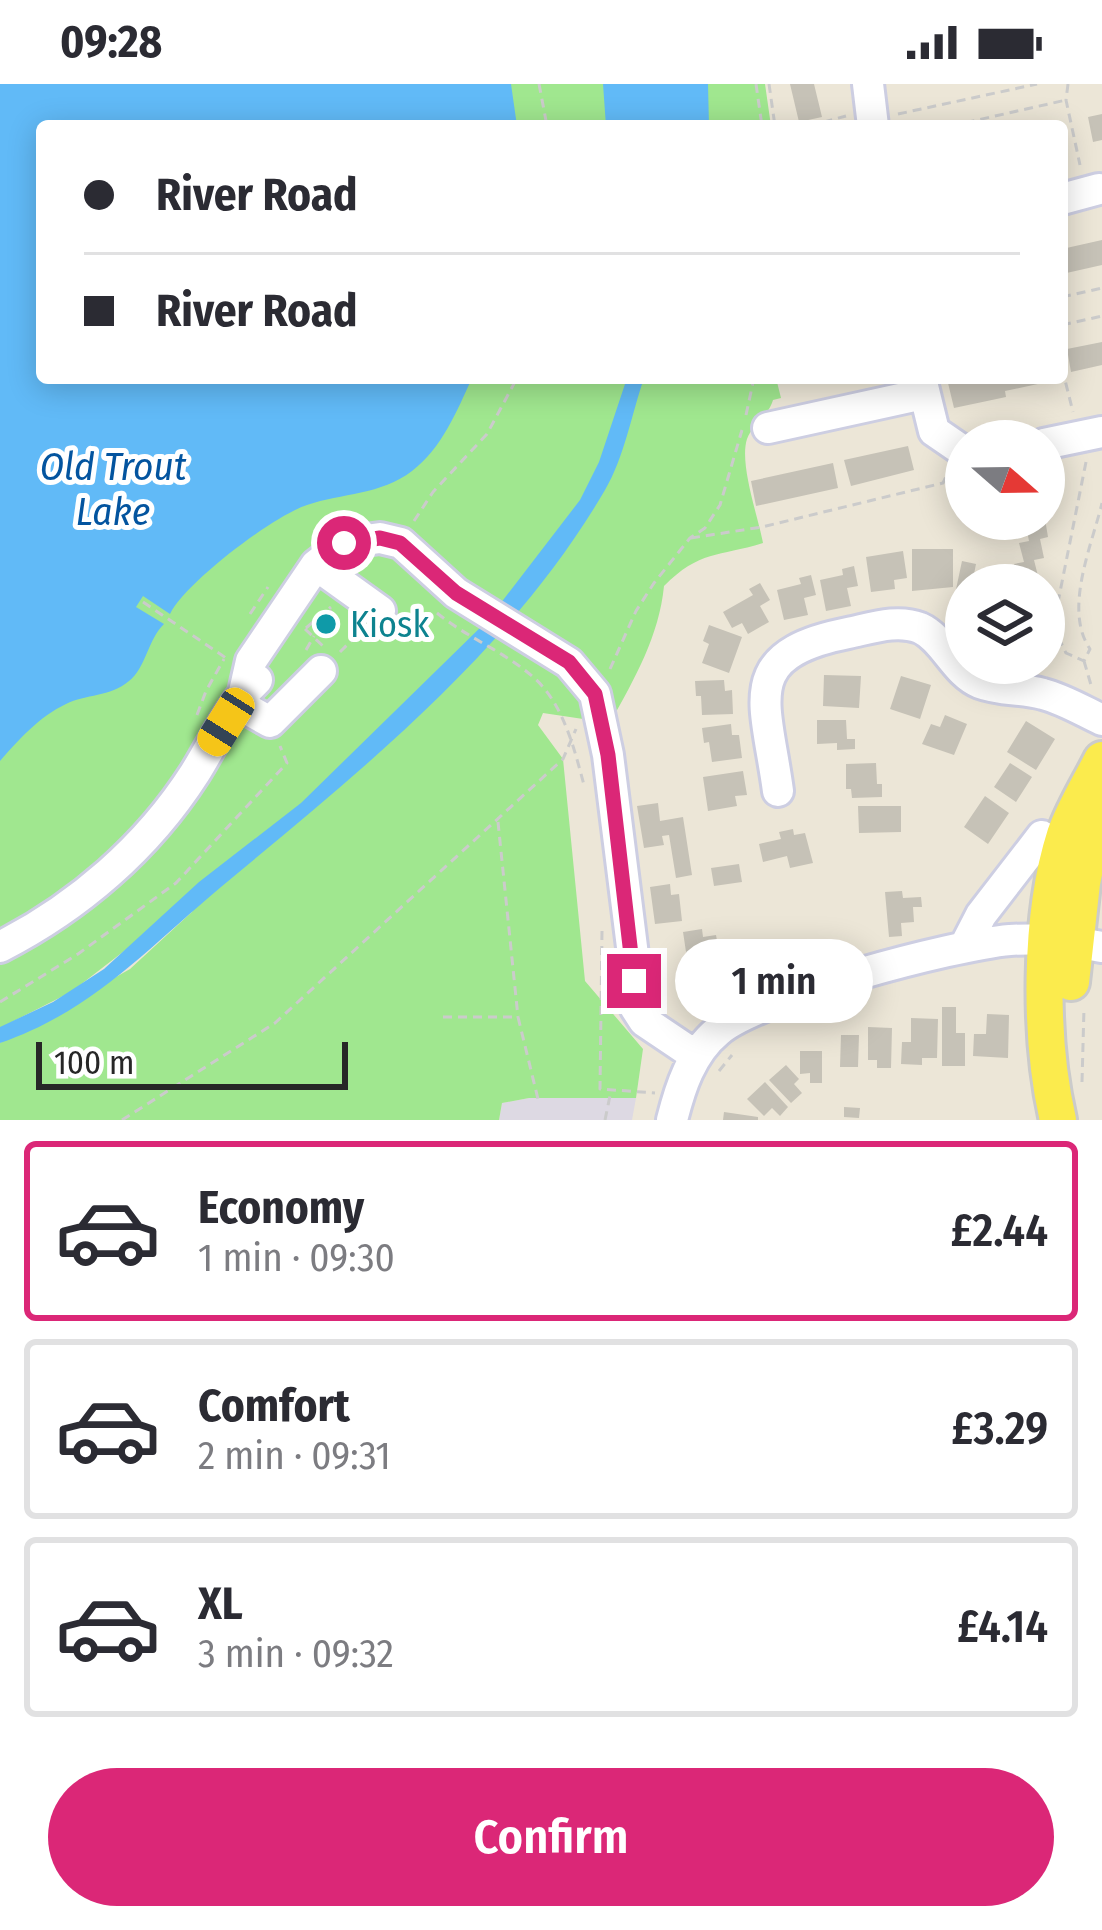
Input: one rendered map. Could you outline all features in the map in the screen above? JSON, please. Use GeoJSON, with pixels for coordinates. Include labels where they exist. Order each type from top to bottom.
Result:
{"type":"FeatureCollection","features":[{"type":"Feature","properties":{"kind":"main road"},"geometry":{"type":"LineString","coordinates":[[1074,943],[1066,835],[1102,760]]}},
{"type":"Feature","properties":{"kind":"main road"},"geometry":{"type":"LineString","coordinates":[[1060,1120],[1049,1081],[1046,1027],[1074,943],[1102,785]]}},
{"type":"Feature","properties":{"kind":"street"},"geometry":{"type":"LineString","coordinates":[[779,419],[922,386],[934,430],[945,438]]}},
{"type":"Feature","properties":{"kind":"street"},"geometry":{"type":"LineString","coordinates":[[0,946],[58,914],[116,868],[192,778],[249,679],[290,630],[316,565],[344,543],[380,538],[400,543],[451,607],[569,662],[595,694],[608,755],[635,1007],[644,1021],[703,1070]]}},
{"type":"Feature","properties":{"kind":"street"},"geometry":{"type":"LineString","coordinates":[[316,565],[380,611]]}},
{"type":"Feature","properties":{"kind":"street"},"geometry":{"type":"LineString","coordinates":[[778,791],[766,682],[774,664],[791,649],[824,638],[902,623],[925,630],[974,681],[1049,695],[1102,720]]}},
{"type":"Feature","properties":{"kind":"street"},"geometry":{"type":"LineString","coordinates":[[249,679],[270,722],[321,671]]}},
{"type":"Feature","properties":{"kind":"street"},"geometry":{"type":"LineString","coordinates":[[965,946],[981,915],[1042,836]]}},
{"type":"Feature","properties":{"kind":"street"},"geometry":{"type":"LineString","coordinates":[[675,1107],[703,1070],[716,1032],[768,1004],[965,946],[1074,943]]}},
{"type":"Feature","properties":{"kind":"path"},"geometry":{"type":"LineString","coordinates":[[539,84],[546,120]]}},
{"type":"Feature","properties":{"kind":"path"},"geometry":{"type":"LineString","coordinates":[[755,84],[761,120]]}},
{"type":"Feature","properties":{"kind":"path"},"geometry":{"type":"LineString","coordinates":[[769,84],[774,120]]}},
{"type":"Feature","properties":{"kind":"path"},"geometry":{"type":"LineString","coordinates":[[832,120],[1037,84]]}},
{"type":"Feature","properties":{"kind":"path"},"geometry":{"type":"LineString","coordinates":[[1068,84],[1066,100],[1081,168],[1077,188]]}},
{"type":"Feature","properties":{"kind":"path"},"geometry":{"type":"LineString","coordinates":[[978,120],[1066,100]]}},
{"type":"Feature","properties":{"kind":"path"},"geometry":{"type":"LineString","coordinates":[[1068,296],[1102,288]]}},
{"type":"Feature","properties":{"kind":"path"},"geometry":{"type":"LineString","coordinates":[[1068,324],[1102,316]]}},
{"type":"Feature","properties":{"kind":"path"},"geometry":{"type":"LineString","coordinates":[[1068,383],[1088,435],[1053,627],[1066,652],[1084,661]]}},
{"type":"Feature","properties":{"kind":"path"},"geometry":{"type":"LineString","coordinates":[[400,543],[434,492],[487,434],[514,384]]}},
{"type":"Feature","properties":{"kind":"path"},"geometry":{"type":"LineString","coordinates":[[122,1120],[275,1023],[563,759],[636,611],[720,506],[752,384]]}},
{"type":"Feature","properties":{"kind":"path"},"geometry":{"type":"LineString","coordinates":[[690,538],[702,540],[762,527],[945,478]]}},
{"type":"Feature","properties":{"kind":"path"},"geometry":{"type":"LineString","coordinates":[[1102,503],[1081,594],[1079,627],[1090,649],[1084,661],[1093,692],[1102,688]]}},
{"type":"Feature","properties":{"kind":"path"},"geometry":{"type":"LineString","coordinates":[[290,630],[347,589]]}},
{"type":"Feature","properties":{"kind":"path"},"geometry":{"type":"LineString","coordinates":[[143,602],[249,679]]}},
{"type":"Feature","properties":{"kind":"path"},"geometry":{"type":"LineString","coordinates":[[451,607],[548,693],[571,738],[590,803]]}},
{"type":"Feature","properties":{"kind":"path"},"geometry":{"type":"LineString","coordinates":[[314,636],[333,656],[380,611]]}},
{"type":"Feature","properties":{"kind":"path"},"geometry":{"type":"LineString","coordinates":[[0,1002],[78,954],[176,883],[287,763],[270,722]]}},
{"type":"Feature","properties":{"kind":"path"},"geometry":{"type":"LineString","coordinates":[[498,821],[518,1017],[538,1099]]}},
{"type":"Feature","properties":{"kind":"path"},"geometry":{"type":"LineString","coordinates":[[601,918],[600,1089],[675,1107]]}},
{"type":"Feature","properties":{"kind":"path"},"geometry":{"type":"LineString","coordinates":[[443,1017],[518,1017]]}},
{"type":"Feature","properties":{"kind":"path"},"geometry":{"type":"LineString","coordinates":[[703,1070],[741,1046]]}},
{"type":"Feature","properties":{"kind":"path"},"geometry":{"type":"LineString","coordinates":[[605,1120],[611,1090]]}},
{"type":"Feature","properties":{"kind":"shaded area"},"geometry":{"type":"Polygon","coordinates":[[[529,1098],[636,1098],[632,1120],[499,1120],[502,1103],[529,1098]]]}},
{"type":"Feature","properties":{"kind":"green space"},"geometry":{"type":"Polygon","coordinates":[[[0,84],[765,84],[770,120],[36,120],[36,384],[778,384],[781,398],[773,400],[747,439],[745,450],[763,543],[699,560],[664,586],[651,639],[610,723],[543,713],[538,725],[563,759],[585,981],[643,1049],[636,1098],[529,1098],[502,1103],[499,1120],[0,1120],[0,1043],[130,969],[193,911],[128,948],[71,992],[0,1028],[0,84]]]}},
{"type":"Feature","properties":{"kind":"water","name":"Old Trout Lake"},"geometry":{"type":"Polygon","coordinates":[[[0,84],[511,84],[516,120],[36,120],[36,384],[469,384],[440,440],[423,462],[400,479],[307,505],[273,522],[193,585],[170,614],[143,596],[136,607],[164,624],[135,675],[114,690],[56,709],[0,761],[0,84]]]}},
{"type":"Feature","properties":{"kind":"water"},"geometry":{"type":"Polygon","coordinates":[[[603,84],[708,84],[709,120],[606,120],[603,84]]]}},
{"type":"Feature","properties":{"kind":"water"},"geometry":{"type":"Polygon","coordinates":[[[625,384],[642,384],[623,450],[605,490],[567,548],[480,655],[380,752],[118,976],[63,1014],[0,1043],[0,1027],[53,1002],[104,969],[199,882],[301,803],[487,621],[580,500],[599,462],[625,384]]]}},
{"type":"Feature","properties":{"kind":"building"},"geometry":{"type":"Polygon","coordinates":[[[790,84],[814,84],[822,117],[799,120],[790,84]]]}},
{"type":"Feature","properties":{"kind":"building"},"geometry":{"type":"Polygon","coordinates":[[[1102,114],[1102,140],[1093,142],[1088,117],[1102,114]]]}},
{"type":"Feature","properties":{"kind":"building"},"geometry":{"type":"Polygon","coordinates":[[[1102,240],[1102,265],[1068,273],[1068,248],[1102,240]]]}},
{"type":"Feature","properties":{"kind":"building"},"geometry":{"type":"Polygon","coordinates":[[[1102,342],[1102,365],[1071,372],[1068,349],[1102,342]]]}},
{"type":"Feature","properties":{"kind":"building"},"geometry":{"type":"Polygon","coordinates":[[[948,384],[1037,384],[1005,391],[1006,397],[954,408],[948,384]]]}},
{"type":"Feature","properties":{"kind":"building"},"geometry":{"type":"Polygon","coordinates":[[[908,446],[914,470],[851,486],[844,460],[908,446]]]}},
{"type":"Feature","properties":{"kind":"building"},"geometry":{"type":"Polygon","coordinates":[[[833,463],[838,488],[756,506],[751,481],[833,463]]]}},
{"type":"Feature","properties":{"kind":"building"},"geometry":{"type":"Polygon","coordinates":[[[1040,540],[1044,558],[1034,560],[1035,564],[1014,564],[1024,562],[1019,543],[1040,540]]]}},
{"type":"Feature","properties":{"kind":"building"},"geometry":{"type":"Polygon","coordinates":[[[912,549],[953,549],[953,564],[945,564],[945,588],[912,591],[912,549]]]}},
{"type":"Feature","properties":{"kind":"building"},"geometry":{"type":"Polygon","coordinates":[[[903,551],[907,578],[894,580],[895,589],[871,592],[866,557],[903,551]]]}},
{"type":"Feature","properties":{"kind":"building"},"geometry":{"type":"Polygon","coordinates":[[[854,566],[858,586],[847,588],[851,606],[826,611],[820,580],[843,575],[842,569],[854,566]]]}},
{"type":"Feature","properties":{"kind":"building"},"geometry":{"type":"Polygon","coordinates":[[[811,575],[816,595],[804,598],[808,615],[784,620],[777,590],[801,584],[799,578],[811,575]]]}},
{"type":"Feature","properties":{"kind":"building"},"geometry":{"type":"Polygon","coordinates":[[[760,583],[770,600],[760,606],[769,622],[748,634],[742,623],[732,628],[723,612],[753,595],[749,589],[760,583]]]}},
{"type":"Feature","properties":{"kind":"building","name":"Kiosk"},"geometry":{"type":"Polygon","coordinates":[[[331,609],[339,622],[325,637],[314,627],[331,609]]]}},
{"type":"Feature","properties":{"kind":"building"},"geometry":{"type":"Polygon","coordinates":[[[709,625],[742,637],[729,673],[702,663],[709,625]]]}},
{"type":"Feature","properties":{"kind":"building"},"geometry":{"type":"Polygon","coordinates":[[[824,675],[861,676],[859,708],[823,706],[824,675]]]}},
{"type":"Feature","properties":{"kind":"building"},"geometry":{"type":"Polygon","coordinates":[[[901,676],[931,685],[920,719],[890,709],[901,676]]]}},
{"type":"Feature","properties":{"kind":"building"},"geometry":{"type":"Polygon","coordinates":[[[724,680],[725,691],[732,690],[733,714],[702,715],[695,681],[724,680]]]}},
{"type":"Feature","properties":{"kind":"building"},"geometry":{"type":"Polygon","coordinates":[[[945,715],[967,724],[954,755],[922,744],[931,724],[940,727],[945,715]]]}},
{"type":"Feature","properties":{"kind":"building"},"geometry":{"type":"Polygon","coordinates":[[[817,720],[846,720],[847,739],[855,739],[855,749],[837,750],[837,743],[817,744],[817,720]]]}},
{"type":"Feature","properties":{"kind":"building"},"geometry":{"type":"Polygon","coordinates":[[[1026,721],[1055,739],[1036,770],[1007,752],[1026,721]]]}},
{"type":"Feature","properties":{"kind":"building"},"geometry":{"type":"Polygon","coordinates":[[[731,724],[732,735],[739,735],[742,758],[712,762],[702,728],[731,724]]]}},
{"type":"Feature","properties":{"kind":"building"},"geometry":{"type":"Polygon","coordinates":[[[876,763],[882,797],[852,798],[851,789],[846,789],[846,764],[876,763]]]}},
{"type":"Feature","properties":{"kind":"building"},"geometry":{"type":"Polygon","coordinates":[[[1010,763],[1032,777],[1016,802],[994,787],[1010,763]]]}},
{"type":"Feature","properties":{"kind":"building"},"geometry":{"type":"Polygon","coordinates":[[[743,771],[747,795],[735,796],[737,806],[708,811],[703,777],[743,771]]]}},
{"type":"Feature","properties":{"kind":"building"},"geometry":{"type":"Polygon","coordinates":[[[985,796],[1009,813],[988,844],[964,827],[985,796]]]}},
{"type":"Feature","properties":{"kind":"building"},"geometry":{"type":"Polygon","coordinates":[[[658,803],[660,821],[683,817],[692,875],[676,878],[669,835],[662,836],[664,845],[644,848],[637,806],[658,803]]]}},
{"type":"Feature","properties":{"kind":"building"},"geometry":{"type":"Polygon","coordinates":[[[858,806],[901,806],[901,832],[859,833],[858,806]]]}},
{"type":"Feature","properties":{"kind":"building"},"geometry":{"type":"Polygon","coordinates":[[[793,829],[794,835],[805,833],[813,863],[790,868],[787,856],[763,862],[759,844],[781,839],[779,832],[793,829]]]}},
{"type":"Feature","properties":{"kind":"building"},"geometry":{"type":"Polygon","coordinates":[[[739,864],[742,882],[714,886],[711,868],[739,864]]]}},
{"type":"Feature","properties":{"kind":"building"},"geometry":{"type":"Polygon","coordinates":[[[670,884],[671,895],[679,894],[682,921],[655,924],[650,887],[670,884]]]}},
{"type":"Feature","properties":{"kind":"building"},"geometry":{"type":"Polygon","coordinates":[[[902,891],[903,898],[921,897],[922,907],[913,907],[914,922],[901,923],[902,936],[889,937],[885,892],[902,891]]]}},
{"type":"Feature","properties":{"kind":"building"},"geometry":{"type":"Polygon","coordinates":[[[702,929],[703,937],[716,935],[718,946],[730,944],[733,964],[709,968],[713,995],[693,998],[683,932],[702,929]]]}},
{"type":"Feature","properties":{"kind":"building"},"geometry":{"type":"Polygon","coordinates":[[[942,1007],[956,1007],[956,1033],[965,1033],[965,1066],[942,1066],[942,1007]]]}},
{"type":"Feature","properties":{"kind":"building"},"geometry":{"type":"Polygon","coordinates":[[[987,1014],[1009,1015],[1008,1058],[973,1056],[974,1034],[986,1034],[987,1014]]]}},
{"type":"Feature","properties":{"kind":"building"},"geometry":{"type":"Polygon","coordinates":[[[911,1018],[938,1019],[937,1058],[922,1058],[922,1065],[901,1064],[902,1042],[911,1042],[911,1018]]]}},
{"type":"Feature","properties":{"kind":"building"},"geometry":{"type":"Polygon","coordinates":[[[868,1027],[892,1028],[891,1068],[877,1068],[877,1060],[868,1060],[868,1027]]]}},
{"type":"Feature","properties":{"kind":"building"},"geometry":{"type":"Polygon","coordinates":[[[841,1035],[859,1035],[858,1067],[840,1067],[841,1035]]]}},
{"type":"Feature","properties":{"kind":"building"},"geometry":{"type":"Polygon","coordinates":[[[800,1051],[822,1051],[822,1083],[810,1083],[810,1073],[800,1074],[800,1051]]]}},
{"type":"Feature","properties":{"kind":"building"},"geometry":{"type":"Polygon","coordinates":[[[786,1065],[799,1079],[794,1084],[802,1093],[791,1103],[769,1080],[786,1065]]]}},
{"type":"Feature","properties":{"kind":"building"},"geometry":{"type":"Polygon","coordinates":[[[765,1082],[788,1107],[780,1116],[772,1108],[764,1116],[747,1099],[765,1082]]]}},
{"type":"Feature","properties":{"kind":"building"},"geometry":{"type":"Polygon","coordinates":[[[844,1107],[860,1108],[859,1118],[844,1117],[844,1107]]]}},
{"type":"Feature","properties":{"kind":"building"},"geometry":{"type":"Polygon","coordinates":[[[724,1112],[758,1117],[758,1120],[723,1120],[724,1112]]]}},
{"type":"Feature","properties":{"kind":"place","name":"Kiosk"},"geometry":{"type":"Point","coordinates":[326,624]}},
{"type":"Feature","properties":{"kind":"route"},"geometry":{"type":"LineString","coordinates":[[344,543],[380,538],[400,543],[456,593],[569,662],[595,694],[608,755],[634,981]]}}]}
